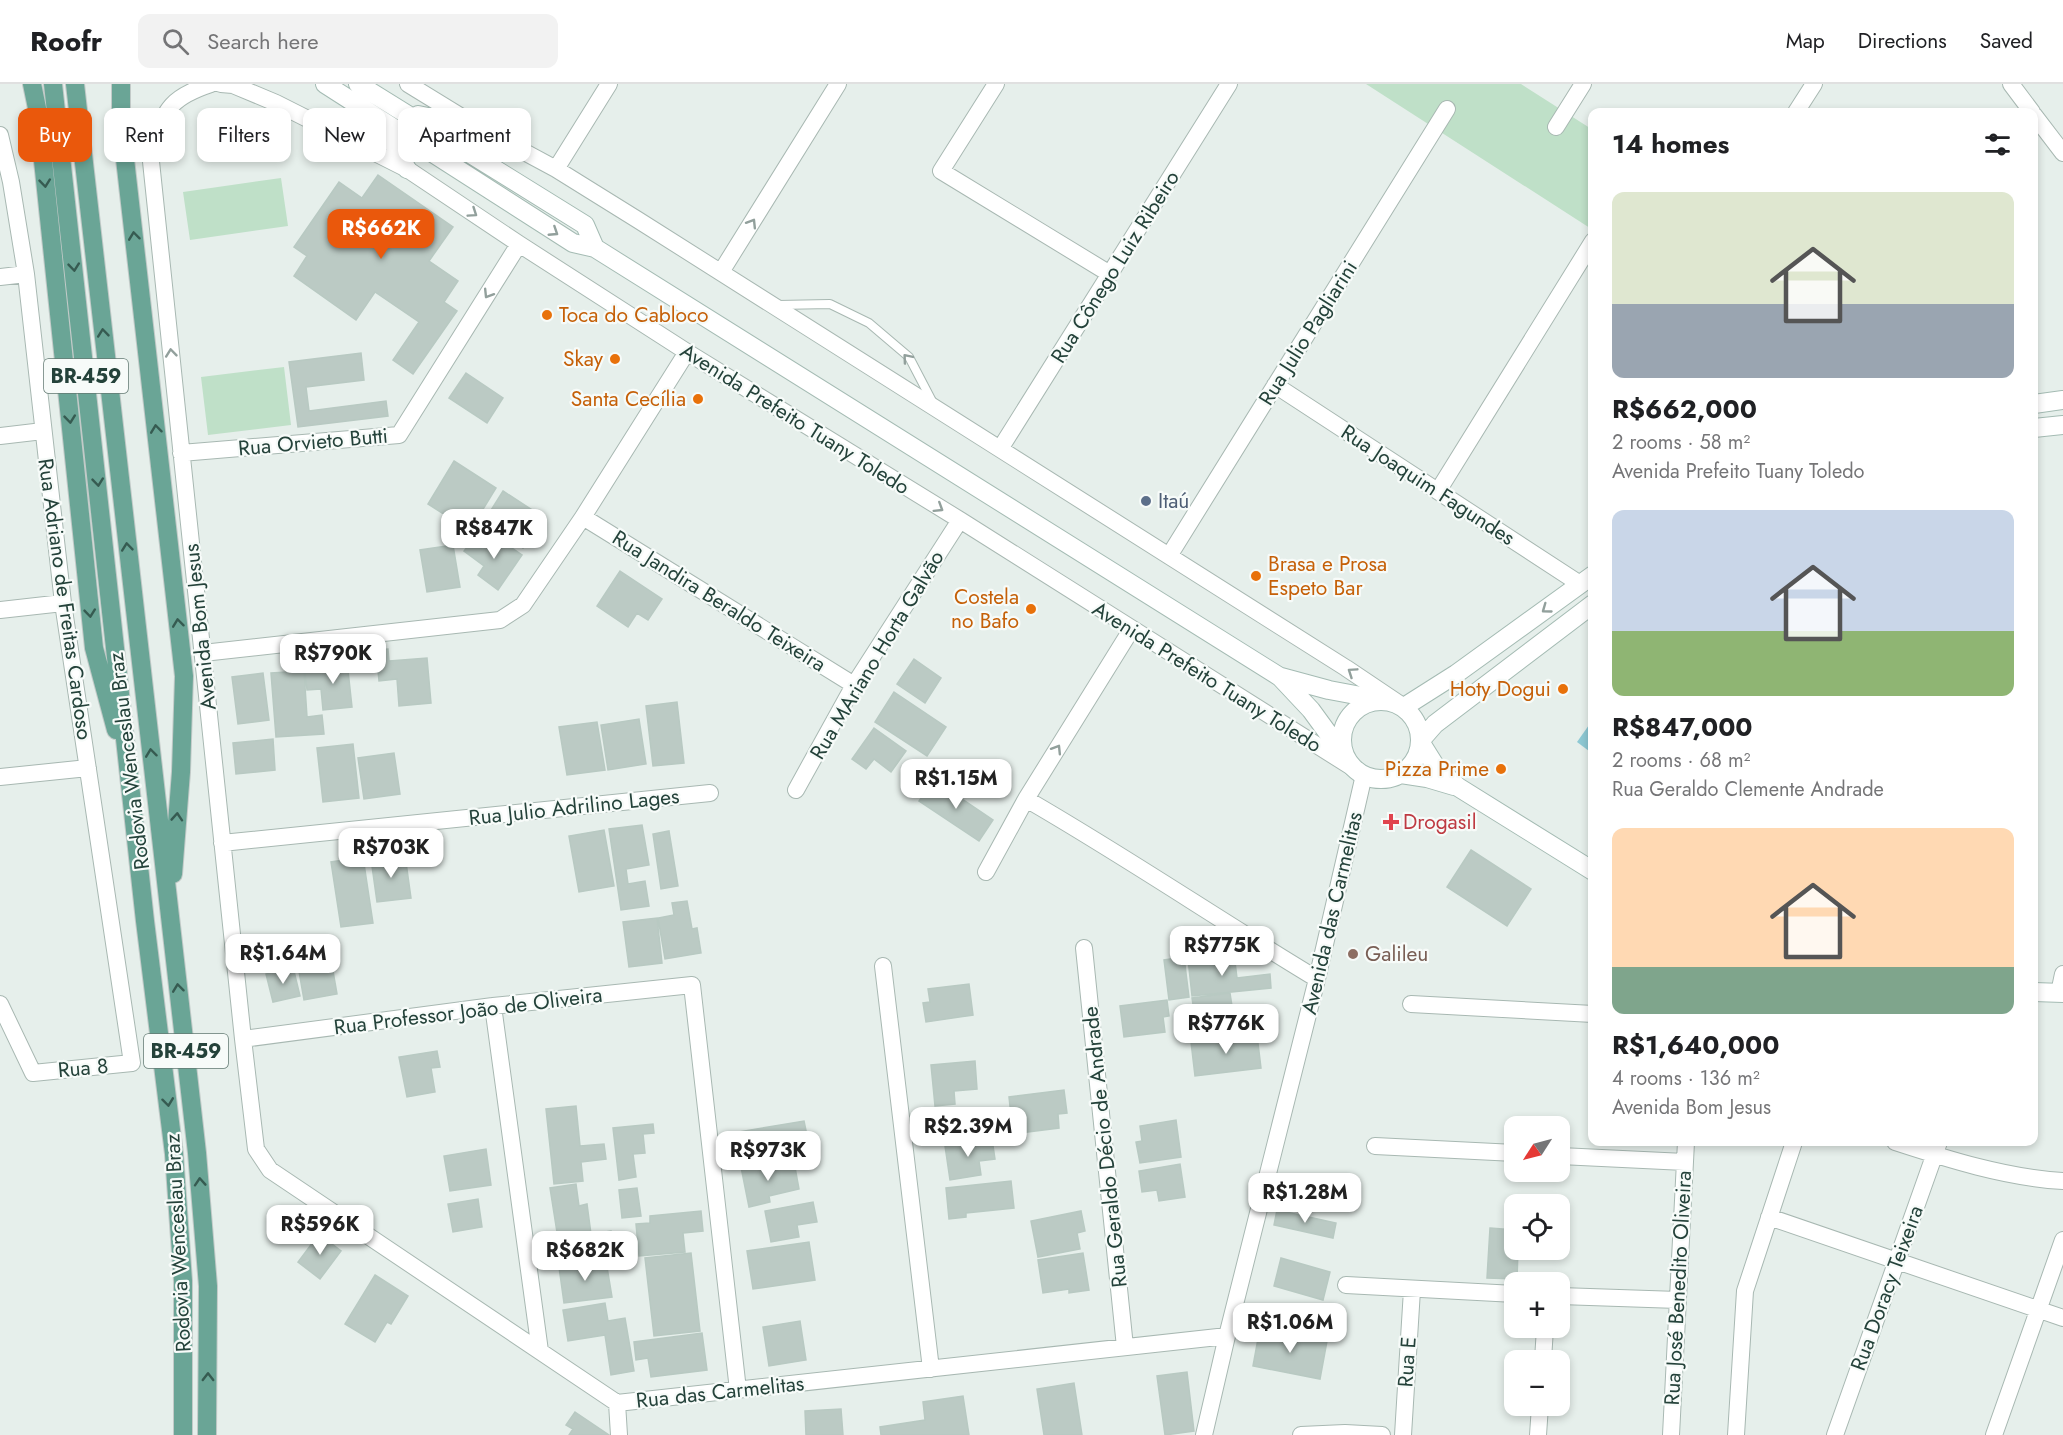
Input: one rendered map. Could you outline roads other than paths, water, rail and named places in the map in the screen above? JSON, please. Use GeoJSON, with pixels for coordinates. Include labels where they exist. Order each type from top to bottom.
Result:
{"type":"FeatureCollection","features":[{"type":"Feature","properties":{"kind":"main road"},"geometry":{"type":"LineString","coordinates":[[32,84],[38,113],[94,648],[122,754],[145,921]]}},
{"type":"Feature","properties":{"kind":"main road","name":"Rodovia Wenceslau Braz"},"geometry":{"type":"LineString","coordinates":[[53,84],[145,921],[174,1154],[183,1281],[183,1435]]}},
{"type":"Feature","properties":{"kind":"main road","name":"Rodovia Wenceslau Braz"},"geometry":{"type":"LineString","coordinates":[[75,84],[197,1153],[208,1286],[207,1435]]}},
{"type":"Feature","properties":{"kind":"main road"},"geometry":{"type":"LineString","coordinates":[[121,84],[121,123],[184,676],[181,772],[170,918]]}},
{"type":"Feature","properties":{"kind":"main road","name":"Avenida Prefeito Tuany Toledo"},"geometry":{"type":"LineString","coordinates":[[325,84],[361,108]]}},
{"type":"Feature","properties":{"kind":"main road","name":"Avenida Prefeito Tuany Toledo"},"geometry":{"type":"LineString","coordinates":[[358,84],[398,108]]}},
{"type":"Feature","properties":{"kind":"main road","name":"Avenida Prefeito Tuany Toledo"},"geometry":{"type":"LineString","coordinates":[[386,124],[573,243],[595,248],[1280,677],[1311,710],[1346,758]]}},
{"type":"Feature","properties":{"kind":"main road"},"geometry":{"type":"LineString","coordinates":[[386,130],[407,169]]}},
{"type":"Feature","properties":{"kind":"main road","name":"Avenida Prefeito Tuany Toledo"},"geometry":{"type":"LineString","coordinates":[[484,162],[585,225],[595,248]]}},
{"type":"Feature","properties":{"kind":"main road"},"geometry":{"type":"LineString","coordinates":[[2038,403],[2063,400]]}},
{"type":"Feature","properties":{"kind":"main road"},"geometry":{"type":"LineString","coordinates":[[2038,428],[2063,425]]}},
{"type":"Feature","properties":{"kind":"main road"},"geometry":{"type":"LineString","coordinates":[[1458,787],[1427,778],[1401,774],[1383,779],[1362,774],[1346,758],[1342,738],[1348,717],[1364,704],[1396,704],[1456,674],[1587,579]]}},
{"type":"Feature","properties":{"kind":"main road"},"geometry":{"type":"LineString","coordinates":[[1401,774],[1415,761],[1421,742],[1435,723],[1588,608]]}},
{"type":"Feature","properties":{"kind":"main road","name":"Avenida Prefeito Tuany Toledo"},"geometry":{"type":"LineString","coordinates":[[1280,677],[1396,704]]}},
{"type":"Feature","properties":{"kind":"main road"},"geometry":{"type":"LineString","coordinates":[[1396,704],[1417,722],[1421,742],[1436,767],[1458,787],[1588,868]]}},
{"type":"Feature","properties":{"kind":"main road"},"geometry":{"type":"LineString","coordinates":[[2038,992],[2061,993]]}},
{"type":"Feature","properties":{"kind":"street","name":"Avenida Bom Jesus"},"geometry":{"type":"LineString","coordinates":[[211,84],[188,91],[167,108],[150,152],[256,1149]]}},
{"type":"Feature","properties":{"kind":"street","name":"Avenida Prefeito Tuany Toledo"},"geometry":{"type":"LineString","coordinates":[[221,84],[233,85],[276,104],[407,169],[687,352],[960,520],[1362,774]]}},
{"type":"Feature","properties":{"kind":"street"},"geometry":{"type":"LineString","coordinates":[[408,84],[446,108]]}},
{"type":"Feature","properties":{"kind":"street"},"geometry":{"type":"LineString","coordinates":[[556,169],[609,84]]}},
{"type":"Feature","properties":{"kind":"street"},"geometry":{"type":"LineString","coordinates":[[721,273],[838,84]]}},
{"type":"Feature","properties":{"kind":"street","name":"Rua Cônego Luiz Ribeiro"},"geometry":{"type":"LineString","coordinates":[[1000,449],[1229,84]]}},
{"type":"Feature","properties":{"kind":"street"},"geometry":{"type":"LineString","coordinates":[[1556,127],[1583,84]]}},
{"type":"Feature","properties":{"kind":"street"},"geometry":{"type":"LineString","coordinates":[[1799,108],[1814,84]]}},
{"type":"Feature","properties":{"kind":"street"},"geometry":{"type":"LineString","coordinates":[[2011,84],[2028,108]]}},
{"type":"Feature","properties":{"kind":"street"},"geometry":{"type":"LineString","coordinates":[[991,86],[941,171],[1110,274]]}},
{"type":"Feature","properties":{"kind":"street","name":"Rua Julio Pagliarini"},"geometry":{"type":"LineString","coordinates":[[1169,556],[1447,109]]}},
{"type":"Feature","properties":{"kind":"street"},"geometry":{"type":"LineString","coordinates":[[2038,121],[2063,153]]}},
{"type":"Feature","properties":{"kind":"street","name":"Rua Adriano de Freitas Cardoso"},"geometry":{"type":"LineString","coordinates":[[0,135],[11,182],[26,274],[63,603],[132,1064]]}},
{"type":"Feature","properties":{"kind":"street"},"geometry":{"type":"LineString","coordinates":[[531,156],[556,169],[936,408],[1346,668],[1396,704]]}},
{"type":"Feature","properties":{"kind":"street","name":"Rua Orvieto Butti"},"geometry":{"type":"LineString","coordinates":[[181,453],[399,435],[519,244]]}},
{"type":"Feature","properties":{"kind":"street"},"geometry":{"type":"LineString","coordinates":[[1438,491],[1588,249]]}},
{"type":"Feature","properties":{"kind":"street"},"geometry":{"type":"LineString","coordinates":[[0,277],[26,274]]}},
{"type":"Feature","properties":{"kind":"street"},"geometry":{"type":"LineString","coordinates":[[203,653],[500,620],[523,605],[583,517],[687,352]]}},
{"type":"Feature","properties":{"kind":"street","name":"Rua Joaquim Fagundes"},"geometry":{"type":"LineString","coordinates":[[1275,385],[1438,491],[1587,579]]}},
{"type":"Feature","properties":{"kind":"street"},"geometry":{"type":"LineString","coordinates":[[0,436],[43,431]]}},
{"type":"Feature","properties":{"kind":"street","name":"Rua Jandira Beraldo Teixeira"},"geometry":{"type":"LineString","coordinates":[[583,517],[855,685]]}},
{"type":"Feature","properties":{"kind":"street","name":"Rua MAriano Horta Galvão"},"geometry":{"type":"LineString","coordinates":[[796,790],[855,685],[960,520]]}},
{"type":"Feature","properties":{"kind":"street"},"geometry":{"type":"LineString","coordinates":[[0,610],[63,603]]}},
{"type":"Feature","properties":{"kind":"street"},"geometry":{"type":"LineString","coordinates":[[986,872],[1026,799],[1131,630]]}},
{"type":"Feature","properties":{"kind":"street"},"geometry":{"type":"LineString","coordinates":[[0,777],[88,768]]}},
{"type":"Feature","properties":{"kind":"street","name":"Avenida das Carmelitas"},"geometry":{"type":"LineString","coordinates":[[1204,1435],[1317,979],[1362,774]]}},
{"type":"Feature","properties":{"kind":"street","name":"Rua Julio Adrilino Lages"},"geometry":{"type":"LineString","coordinates":[[222,843],[710,793]]}},
{"type":"Feature","properties":{"kind":"street"},"geometry":{"type":"LineString","coordinates":[[1026,799],[1090,836],[1240,933],[1317,979]]}},
{"type":"Feature","properties":{"kind":"street","name":"Rua Geraldo Décio de Andrade"},"geometry":{"type":"LineString","coordinates":[[1084,948],[1125,1347]]}},
{"type":"Feature","properties":{"kind":"street"},"geometry":{"type":"LineString","coordinates":[[883,966],[930,1369]]}},
{"type":"Feature","properties":{"kind":"street"},"geometry":{"type":"LineString","coordinates":[[2061,993],[2063,974]]}},
{"type":"Feature","properties":{"kind":"street","name":"Rua Professor João de Oliveira"},"geometry":{"type":"LineString","coordinates":[[243,1039],[493,1006],[692,985],[738,1390]]}},
{"type":"Feature","properties":{"kind":"street","name":"Rua 8"},"geometry":{"type":"LineString","coordinates":[[0,1004],[33,1073],[132,1064]]}},
{"type":"Feature","properties":{"kind":"street"},"geometry":{"type":"LineString","coordinates":[[1411,1005],[1588,1014]]}},
{"type":"Feature","properties":{"kind":"street"},"geometry":{"type":"LineString","coordinates":[[493,1006],[540,1351]]}},
{"type":"Feature","properties":{"kind":"street"},"geometry":{"type":"LineString","coordinates":[[1375,1146],[1504,1152]]}},
{"type":"Feature","properties":{"kind":"street","name":"Rua José Benedito Oliveira"},"geometry":{"type":"LineString","coordinates":[[1671,1435],[1686,1146]]}},
{"type":"Feature","properties":{"kind":"street"},"geometry":{"type":"LineString","coordinates":[[1736,1435],[1745,1291],[1793,1146]]}},
{"type":"Feature","properties":{"kind":"street"},"geometry":{"type":"LineString","coordinates":[[1937,1148],[2031,1178],[2063,1181]]}},
{"type":"Feature","properties":{"kind":"street","name":"Rua Doracy Teixeira"},"geometry":{"type":"LineString","coordinates":[[1835,1435],[1937,1148]]}},
{"type":"Feature","properties":{"kind":"street","name":"Rua das Carmelitas"},"geometry":{"type":"LineString","coordinates":[[256,1149],[270,1170],[617,1403],[1227,1336]]}},
{"type":"Feature","properties":{"kind":"street"},"geometry":{"type":"LineString","coordinates":[[1570,1156],[1685,1162]]}},
{"type":"Feature","properties":{"kind":"street"},"geometry":{"type":"LineString","coordinates":[[1769,1217],[2063,1318]]}},
{"type":"Feature","properties":{"kind":"street"},"geometry":{"type":"LineString","coordinates":[[1994,1435],[2063,1240]]}},
{"type":"Feature","properties":{"kind":"street"},"geometry":{"type":"LineString","coordinates":[[1346,1285],[1504,1294]]}},
{"type":"Feature","properties":{"kind":"street","name":"Rua E"},"geometry":{"type":"LineString","coordinates":[[1403,1435],[1412,1290]]}},
{"type":"Feature","properties":{"kind":"street"},"geometry":{"type":"LineString","coordinates":[[1570,1296],[1678,1300]]}},
{"type":"Feature","properties":{"kind":"street"},"geometry":{"type":"LineString","coordinates":[[617,1403],[620,1435]]}},
{"type":"Feature","properties":{"kind":"street"},"geometry":{"type":"LineString","coordinates":[[1538,1435],[1539,1416]]}},
{"type":"Feature","properties":{"kind":"street"},"geometry":{"type":"LineString","coordinates":[[1301,1435],[1382,1435]]}},
{"type":"Feature","properties":{"kind":"lane"},"geometry":{"type":"LineString","coordinates":[[772,305],[830,304],[869,323],[909,357],[936,408]]}},
{"type":"Feature","properties":{"kind":"water"},"geometry":{"type":"Polygon","coordinates":[[[1588,726],[1588,750],[1577,742],[1588,726]]]}},
{"type":"Feature","properties":{"kind":"place","name":"Toca do Cabloco"},"geometry":{"type":"Point","coordinates":[547,315]}},
{"type":"Feature","properties":{"kind":"place","name":"Skay"},"geometry":{"type":"Point","coordinates":[615,359]}},
{"type":"Feature","properties":{"kind":"place","name":"Santa Cecília"},"geometry":{"type":"Point","coordinates":[698,399]}},
{"type":"Feature","properties":{"kind":"place","name":"Itaú"},"geometry":{"type":"Point","coordinates":[1146,501]}},
{"type":"Feature","properties":{"kind":"place","name":"Brasa e Prosa Espeto Bar"},"geometry":{"type":"Point","coordinates":[1256,576]}},
{"type":"Feature","properties":{"kind":"place","name":"Costela no Bafo"},"geometry":{"type":"Point","coordinates":[1031,609]}},
{"type":"Feature","properties":{"kind":"place","name":"Hoty Dogui"},"geometry":{"type":"Point","coordinates":[1563,689]}},
{"type":"Feature","properties":{"kind":"place","name":"Pizza Prime"},"geometry":{"type":"Point","coordinates":[1501,769]}},
{"type":"Feature","properties":{"kind":"place","name":"Drogasil"},"geometry":{"type":"Point","coordinates":[1391,822]}},
{"type":"Feature","properties":{"kind":"place","name":"Galileu"},"geometry":{"type":"Point","coordinates":[1353,954]}}]}
